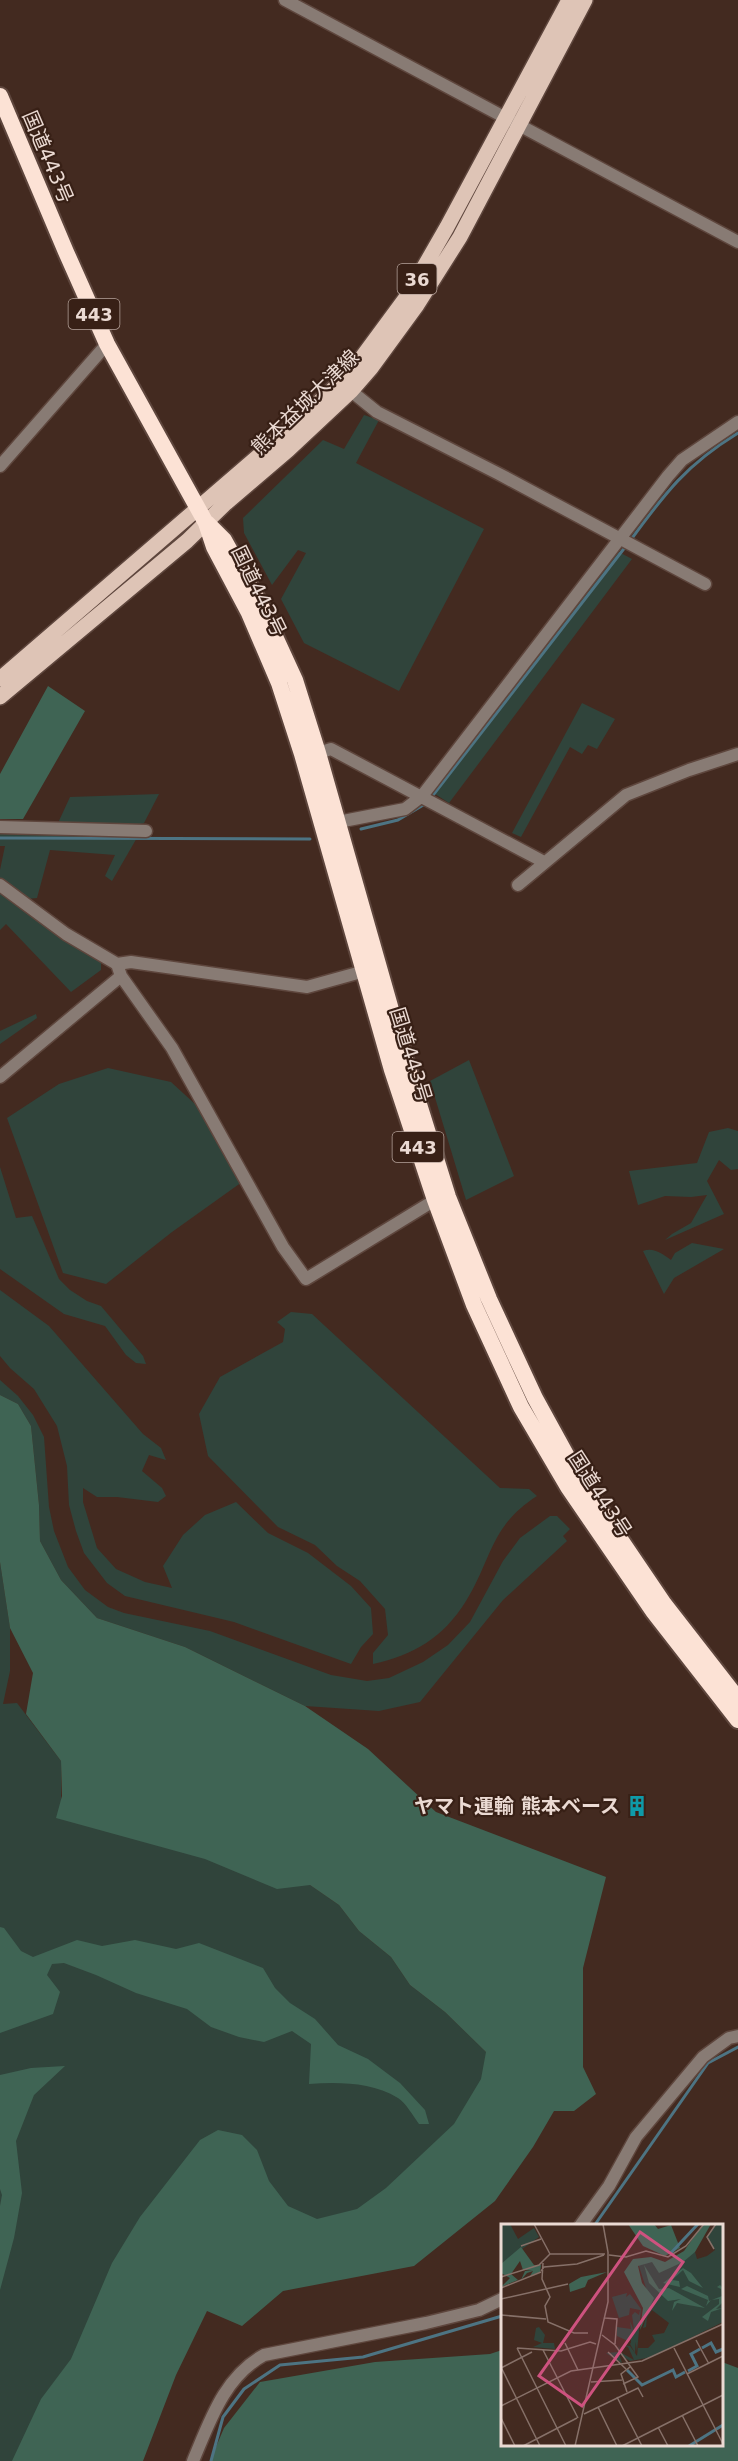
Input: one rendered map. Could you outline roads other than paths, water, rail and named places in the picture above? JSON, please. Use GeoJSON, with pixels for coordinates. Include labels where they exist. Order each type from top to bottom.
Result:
{"type":"FeatureCollection","features":[{"type":"Feature","properties":{"kind":"highway","name":"国道443号"},"geometry":{"type":"LineString","coordinates":[[0,96],[108,344],[202,516],[214,547],[249,613],[279,683],[371,970],[474,1305],[520,1407],[568,1487],[653,1611],[738,1720]]}},
{"type":"Feature","properties":{"kind":"highway","name":"国道443号"},"geometry":{"type":"LineString","coordinates":[[202,516],[225,540],[261,606],[295,680],[338,822],[371,970]]}},
{"type":"Feature","properties":{"kind":"highway","name":"国道443号"},"geometry":{"type":"LineString","coordinates":[[441,1199],[535,1398],[580,1480],[664,1604],[738,1699]]}},
{"type":"Feature","properties":{"kind":"main road","name":"熊本益城大津線"},"geometry":{"type":"LineString","coordinates":[[0,679],[202,516],[346,386],[371,368],[417,305],[454,247],[569,0]]}},
{"type":"Feature","properties":{"kind":"main road","name":"熊本益城大津線"},"geometry":{"type":"LineString","coordinates":[[511,123],[585,0]]}},
{"type":"Feature","properties":{"kind":"main road","name":"熊本益城大津線"},"geometry":{"type":"LineString","coordinates":[[0,697],[187,542],[202,516]]}},
{"type":"Feature","properties":{"kind":"street"},"geometry":{"type":"LineString","coordinates":[[285,0],[511,123],[738,242]]}},
{"type":"Feature","properties":{"kind":"street"},"geometry":{"type":"LineString","coordinates":[[0,466],[108,344]]}},
{"type":"Feature","properties":{"kind":"street"},"geometry":{"type":"LineString","coordinates":[[346,386],[377,412],[705,584]]}},
{"type":"Feature","properties":{"kind":"street"},"geometry":{"type":"LineString","coordinates":[[338,822],[405,809],[427,799],[626,543],[682,460],[738,422]]}},
{"type":"Feature","properties":{"kind":"street"},"geometry":{"type":"LineString","coordinates":[[318,753],[332,749],[544,862]]}},
{"type":"Feature","properties":{"kind":"street"},"geometry":{"type":"LineString","coordinates":[[518,885],[626,795],[738,754]]}},
{"type":"Feature","properties":{"kind":"street"},"geometry":{"type":"LineString","coordinates":[[0,827],[146,831]]}},
{"type":"Feature","properties":{"kind":"street"},"geometry":{"type":"LineString","coordinates":[[0,885],[119,970],[172,1048],[283,1247],[306,1280],[441,1199]]}},
{"type":"Feature","properties":{"kind":"street"},"geometry":{"type":"LineString","coordinates":[[0,1077],[119,970],[131,962],[308,987],[371,970]]}},
{"type":"Feature","properties":{"kind":"street"},"geometry":{"type":"LineString","coordinates":[[581,2224],[609,2186],[643,2128],[703,2057],[729,2038],[738,2036]]}},
{"type":"Feature","properties":{"kind":"street"},"geometry":{"type":"LineString","coordinates":[[193,2461],[214,2409],[224,2394],[249,2363],[264,2355],[426,2323],[479,2310],[501,2299]]}},
{"type":"Feature","properties":{"kind":"waterway"},"geometry":{"type":"LineString","coordinates":[[630,541],[654,508],[678,481],[705,456],[738,433]]}},
{"type":"Feature","properties":{"kind":"waterway"},"geometry":{"type":"LineString","coordinates":[[430,799],[626,546]]}},
{"type":"Feature","properties":{"kind":"waterway"},"geometry":{"type":"LineString","coordinates":[[361,829],[398,820],[425,804]]}},
{"type":"Feature","properties":{"kind":"waterway"},"geometry":{"type":"LineString","coordinates":[[0,838],[310,839]]}},
{"type":"Feature","properties":{"kind":"waterway"},"geometry":{"type":"LineString","coordinates":[[595,2224],[708,2063],[738,2047]]}},
{"type":"Feature","properties":{"kind":"waterway"},"geometry":{"type":"LineString","coordinates":[[211,2461],[223,2417],[244,2389],[280,2365],[363,2357],[501,2316]]}},
{"type":"Feature","properties":{"kind":"place","name":"ヤマト運輸 熊本ベース"},"geometry":{"type":"Point","coordinates":[637,1806]}}]}
